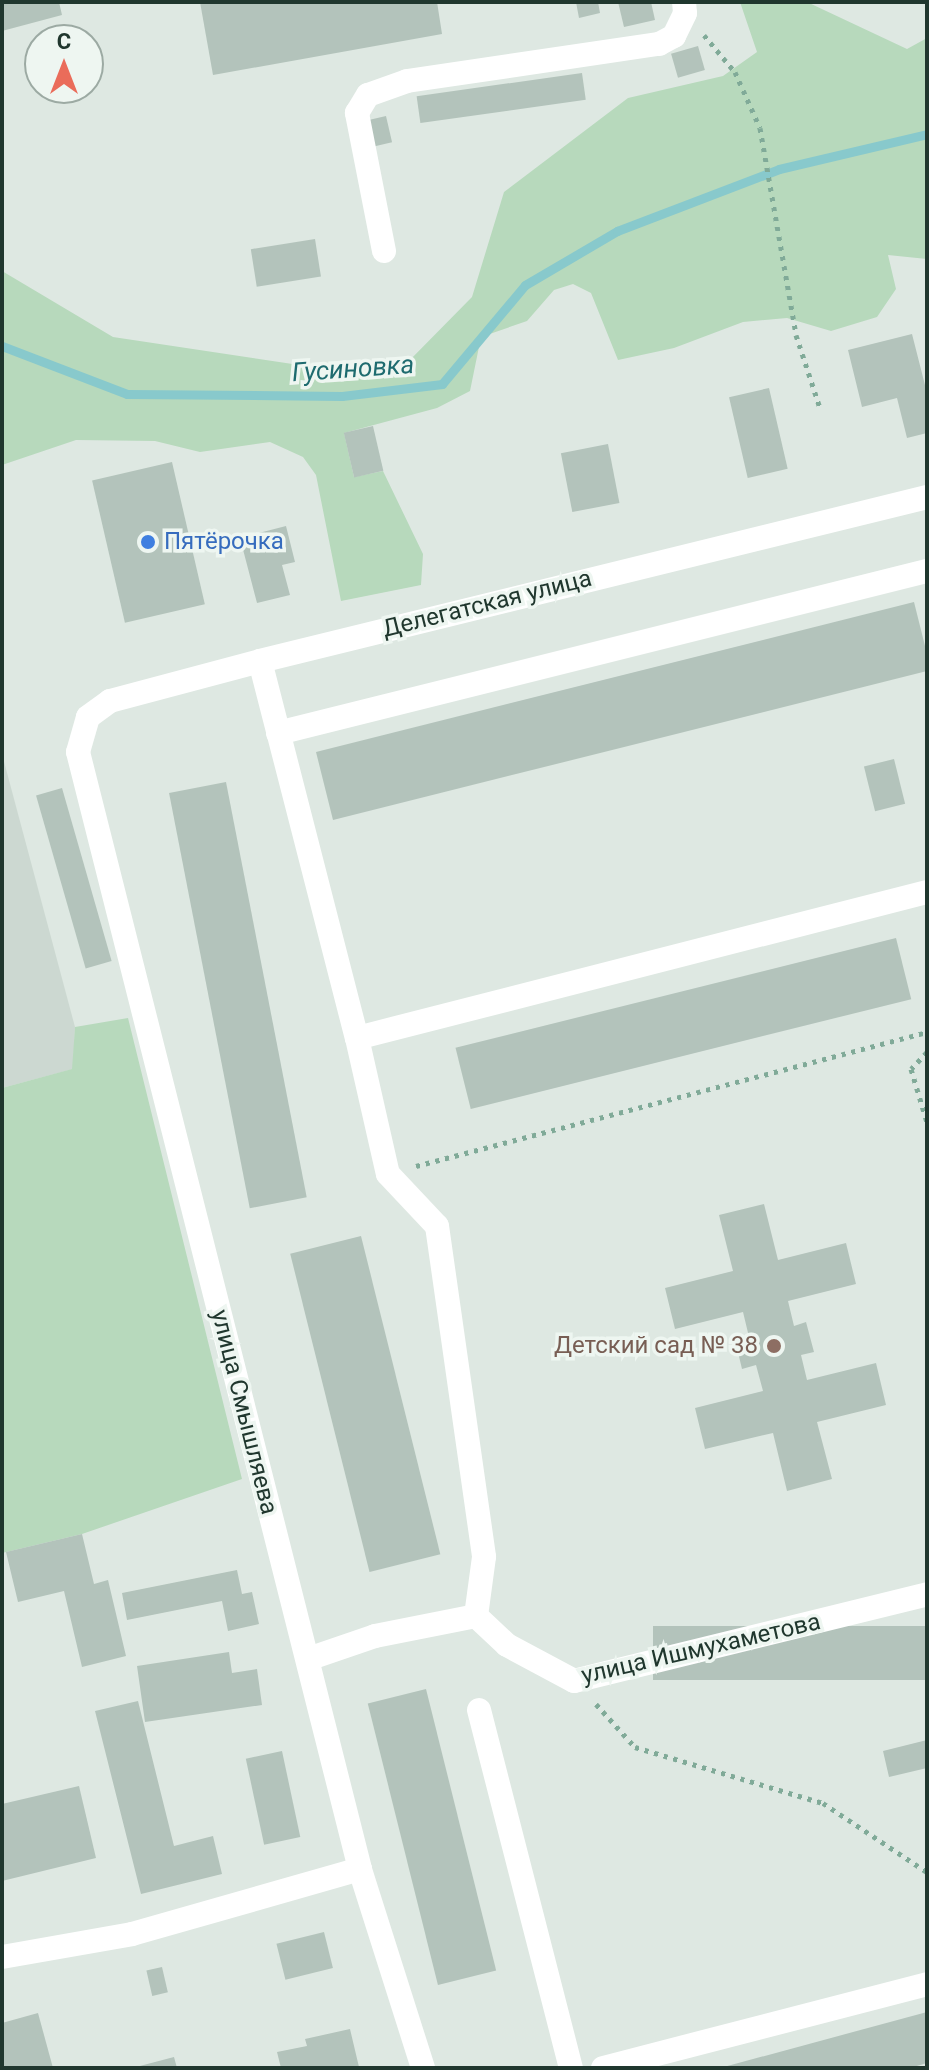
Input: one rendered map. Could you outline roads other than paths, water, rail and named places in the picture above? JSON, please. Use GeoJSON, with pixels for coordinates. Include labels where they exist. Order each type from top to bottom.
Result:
{"type":"FeatureCollection","features":[{"type":"Feature","properties":{"kind":"street"},"geometry":{"type":"LineString","coordinates":[[384,251],[357,113],[368,95],[407,81],[659,44],[674,36],[684,7]]}},
{"type":"Feature","properties":{"kind":"street","name":"Делегатская улица"},"geometry":{"type":"LineString","coordinates":[[78,752],[88,717],[110,701],[260,661],[927,497]]}},
{"type":"Feature","properties":{"kind":"street"},"geometry":{"type":"LineString","coordinates":[[278,733],[927,571]]}},
{"type":"Feature","properties":{"kind":"street"},"geometry":{"type":"LineString","coordinates":[[260,661],[357,1038],[388,1174],[437,1226],[484,1557],[476,1616],[375,1636],[308,1659]]}},
{"type":"Feature","properties":{"kind":"street","name":"улица Смышляева"},"geometry":{"type":"LineString","coordinates":[[78,752],[360,1869],[423,2068]]}},
{"type":"Feature","properties":{"kind":"street"},"geometry":{"type":"LineString","coordinates":[[357,1038],[927,892]]}},
{"type":"Feature","properties":{"kind":"street","name":"улица Ишмухаметова"},"geometry":{"type":"LineString","coordinates":[[476,1616],[507,1645],[574,1681],[927,1594]]}},
{"type":"Feature","properties":{"kind":"street"},"geometry":{"type":"LineString","coordinates":[[479,1710],[571,2068]]}},
{"type":"Feature","properties":{"kind":"street"},"geometry":{"type":"LineString","coordinates":[[2,1957],[132,1934],[360,1869]]}},
{"type":"Feature","properties":{"kind":"street"},"geometry":{"type":"LineString","coordinates":[[603,2068],[927,1984]]}},
{"type":"Feature","properties":{"kind":"waterway","name":"Гусиновка"},"geometry":{"type":"LineString","coordinates":[[2,346],[127,394],[342,396],[442,384],[525,285],[617,231],[779,169],[927,134]]}},
{"type":"Feature","properties":{"kind":"place","name":"Пятёрочка"},"geometry":{"type":"Point","coordinates":[148,542]}},
{"type":"Feature","properties":{"kind":"place","name":"Детский сад № 38"},"geometry":{"type":"Point","coordinates":[774,1346]}}]}
